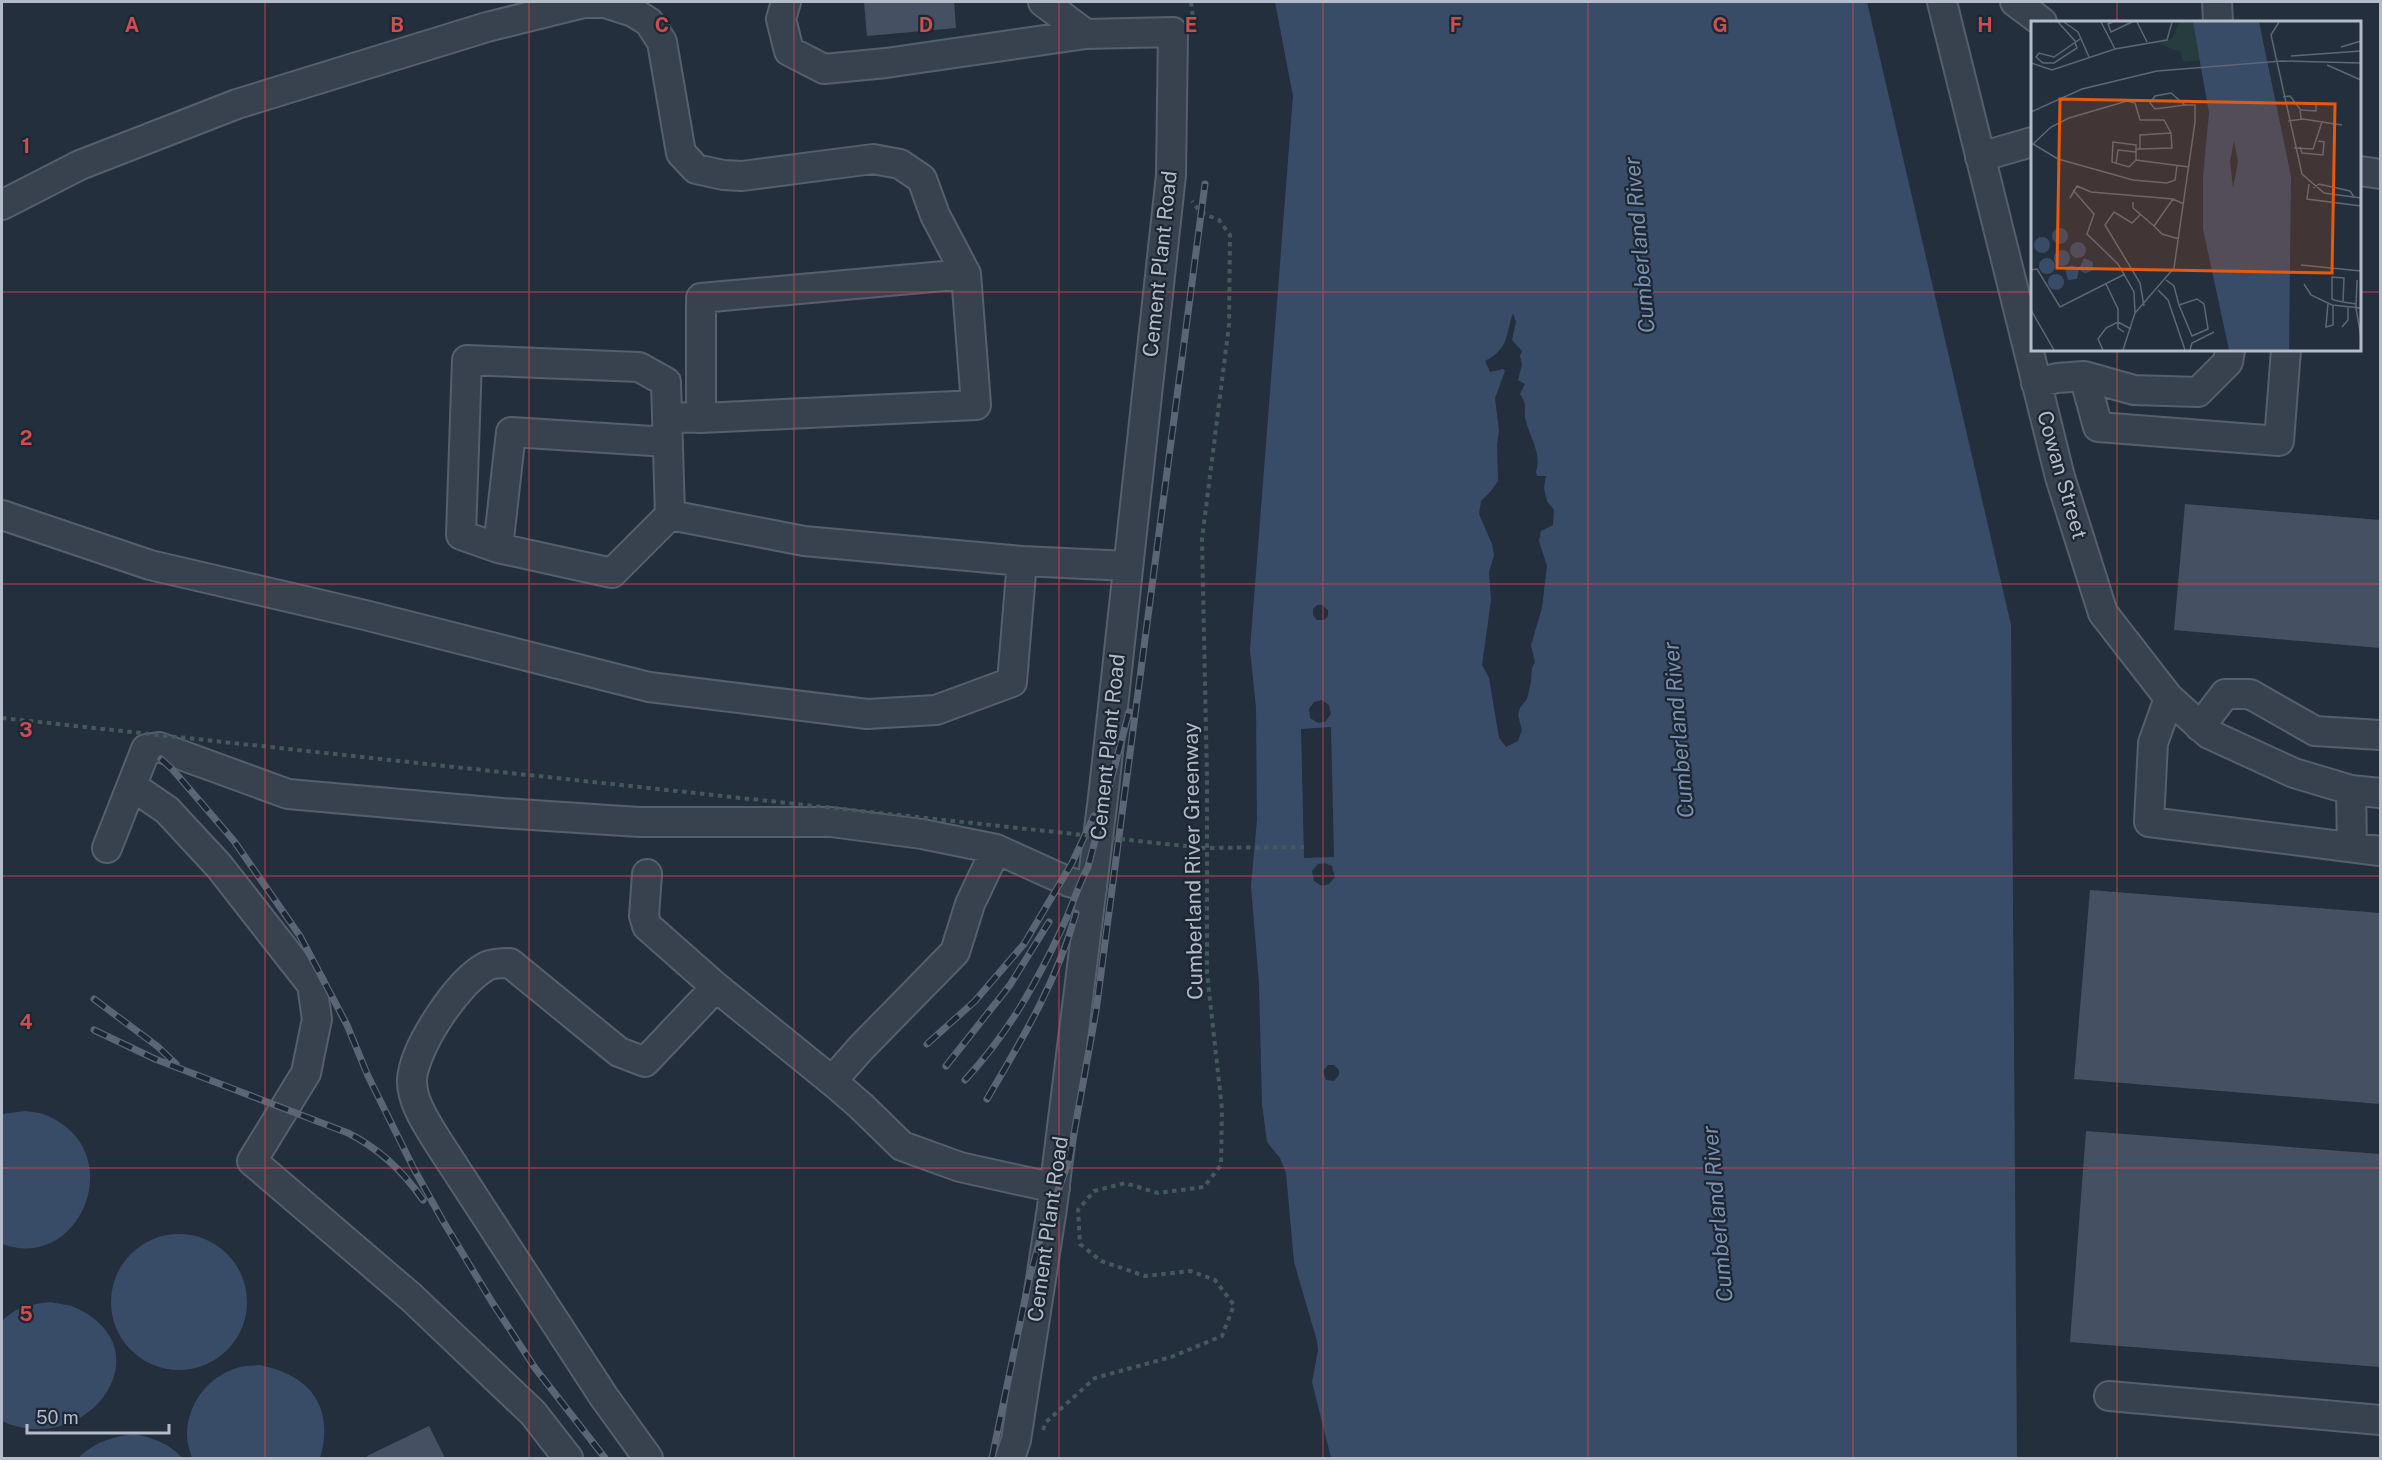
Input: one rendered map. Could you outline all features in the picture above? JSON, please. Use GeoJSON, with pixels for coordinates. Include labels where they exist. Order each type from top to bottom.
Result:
{"type":"FeatureCollection","features":[{"type":"Feature","properties":{"kind":"street"},"geometry":{"type":"LineString","coordinates":[[786,2],[781,20],[789,51],[824,69],[886,63],[1086,34],[1183,27]]}},
{"type":"Feature","properties":{"kind":"street"},"geometry":{"type":"LineString","coordinates":[[1043,2],[1086,34]]}},
{"type":"Feature","properties":{"kind":"street","name":"Cowan Street"},"geometry":{"type":"LineString","coordinates":[[1942,2],[2060,477],[2103,613],[2169,698],[2209,734],[2294,773],[2350,790],[2380,793]]}},
{"type":"Feature","properties":{"kind":"street"},"geometry":{"type":"LineString","coordinates":[[2014,2],[2041,21]]}},
{"type":"Feature","properties":{"kind":"street"},"geometry":{"type":"LineString","coordinates":[[2217,2],[2218,21]]}},
{"type":"Feature","properties":{"kind":"street"},"geometry":{"type":"LineString","coordinates":[[2,205],[80,165],[237,104],[487,27],[584,3],[605,3],[633,12],[649,22],[662,42],[681,153],[696,169],[723,175],[742,176],[873,159],[900,164],[922,179],[935,215],[966,274],[976,405],[701,418],[667,430],[511,432],[498,548]]}},
{"type":"Feature","properties":{"kind":"street","name":"Cement Plant Road"},"geometry":{"type":"LineString","coordinates":[[1010,1458],[1016,1440],[1055,1188],[1092,888],[1171,175],[1183,27]]}},
{"type":"Feature","properties":{"kind":"street"},"geometry":{"type":"LineString","coordinates":[[1980,157],[2031,142]]}},
{"type":"Feature","properties":{"kind":"street"},"geometry":{"type":"LineString","coordinates":[[2361,171],[2380,174]]}},
{"type":"Feature","properties":{"kind":"street"},"geometry":{"type":"LineString","coordinates":[[701,418],[700,298],[966,274]]}},
{"type":"Feature","properties":{"kind":"street"},"geometry":{"type":"LineString","coordinates":[[2036,383],[2057,378],[2084,376],[2134,390],[2198,392],[2228,362],[2230,351]]}},
{"type":"Feature","properties":{"kind":"street"},"geometry":{"type":"LineString","coordinates":[[2084,376],[2097,428],[2279,441],[2286,351]]}},
{"type":"Feature","properties":{"kind":"street"},"geometry":{"type":"LineString","coordinates":[[467,360],[639,367],[666,382],[670,515],[612,573],[498,548],[460,535],[467,360]]}},
{"type":"Feature","properties":{"kind":"street"},"geometry":{"type":"LineString","coordinates":[[2,515],[150,565],[365,615],[649,687],[867,714],[936,710],[1012,682],[1022,561]]}},
{"type":"Feature","properties":{"kind":"street"},"geometry":{"type":"LineString","coordinates":[[670,515],[804,542],[1022,561],[1128,567]]}},
{"type":"Feature","properties":{"kind":"street"},"geometry":{"type":"LineString","coordinates":[[2200,727],[2225,694],[2250,694],[2315,732],[2380,735]]}},
{"type":"Feature","properties":{"kind":"street"},"geometry":{"type":"LineString","coordinates":[[2169,698],[2153,742],[2149,822],[2380,851]]}},
{"type":"Feature","properties":{"kind":"street"},"geometry":{"type":"LineString","coordinates":[[2294,773],[2315,732]]}},
{"type":"Feature","properties":{"kind":"street"},"geometry":{"type":"LineString","coordinates":[[107,849],[146,749],[159,747],[288,794],[502,813],[639,822],[831,822],[922,834],[996,849],[1069,882],[1092,888]]}},
{"type":"Feature","properties":{"kind":"street"},"geometry":{"type":"LineString","coordinates":[[132,786],[167,810],[219,866],[312,985],[317,1018],[306,1073],[252,1161],[411,1297],[532,1413],[568,1458]]}},
{"type":"Feature","properties":{"kind":"street"},"geometry":{"type":"LineString","coordinates":[[2350,790],[2352,847]]}},
{"type":"Feature","properties":{"kind":"street"},"geometry":{"type":"LineString","coordinates":[[832,1081],[955,952],[970,904],[996,849]]}},
{"type":"Feature","properties":{"kind":"street"},"geometry":{"type":"LineString","coordinates":[[647,874],[644,916],[647,926],[658,939],[832,1081],[902,1146],[960,1167],[1055,1188]]}},
{"type":"Feature","properties":{"kind":"street"},"geometry":{"type":"LineString","coordinates":[[648,1458],[604,1397],[438,1142],[418,1104],[412,1081],[414,1066],[426,1038],[461,987],[488,965],[510,963],[619,1052],[645,1062],[716,987]]}},
{"type":"Feature","properties":{"kind":"street"},"geometry":{"type":"LineString","coordinates":[[2109,1396],[2380,1420]]}},
{"type":"Feature","properties":{"kind":"path"},"geometry":{"type":"LineString","coordinates":[[1183,27],[1191,2]]}},
{"type":"Feature","properties":{"kind":"path","name":"Cumberland River Greenway"},"geometry":{"type":"LineString","coordinates":[[1039,1440],[1046,1422],[1095,1378],[1172,1357],[1222,1336],[1234,1305],[1215,1280],[1190,1271],[1145,1276],[1101,1262],[1080,1244],[1078,1210],[1094,1191],[1125,1183],[1158,1193],[1204,1186],[1221,1165],[1222,1109],[1207,973],[1207,780],[1202,539],[1229,325],[1230,235],[1219,220],[1200,212],[1190,198]]}},
{"type":"Feature","properties":{"kind":"path"},"geometry":{"type":"LineString","coordinates":[[2,718],[1203,848],[1304,847]]}},
{"type":"Feature","properties":{"kind":"water","name":"Cumberland River"},"geometry":{"type":"Polygon","coordinates":[[[1275,2],[1867,2],[2011,625],[2017,1458],[1331,1458],[1312,1382],[1318,1351],[1317,1341],[1294,1262],[1286,1173],[1280,1158],[1267,1142],[1262,1104],[1259,983],[1251,886],[1257,820],[1256,707],[1250,650],[1293,96],[1275,2]],[[1513,313],[1505,340],[1499,351],[1485,361],[1490,372],[1503,369],[1505,371],[1495,398],[1499,431],[1498,481],[1481,501],[1479,514],[1492,544],[1494,555],[1489,572],[1491,600],[1482,665],[1489,678],[1499,738],[1506,747],[1518,741],[1522,730],[1518,715],[1527,699],[1535,662],[1531,645],[1542,608],[1547,566],[1539,541],[1541,531],[1553,525],[1554,510],[1547,501],[1544,488],[1546,476],[1537,476],[1536,472],[1537,452],[1520,394],[1525,384],[1518,380],[1522,365],[1520,356],[1522,351],[1512,340],[1516,322],[1513,313]],[[1317,605],[1313,609],[1313,615],[1317,620],[1324,620],[1328,616],[1328,610],[1322,605],[1317,605]],[[1322,700],[1314,702],[1309,709],[1310,718],[1318,723],[1325,722],[1331,714],[1329,705],[1322,700]],[[1331,727],[1301,729],[1304,858],[1334,857],[1331,727]],[[1325,863],[1318,864],[1312,871],[1314,881],[1322,886],[1329,884],[1335,877],[1332,866],[1325,863]],[[1328,1065],[1323,1071],[1326,1080],[1334,1081],[1339,1075],[1339,1070],[1334,1065],[1328,1065]]]}},
{"type":"Feature","properties":{"kind":"water"},"geometry":{"type":"Polygon","coordinates":[[[26,1111],[48,1116],[73,1133],[86,1155],[90,1180],[85,1204],[72,1226],[54,1241],[30,1248],[2,1244],[2,1114],[26,1111]]]}},
{"type":"Feature","properties":{"kind":"water"},"geometry":{"type":"Polygon","coordinates":[[[179,1234],[205,1239],[217,1245],[227,1254],[236,1264],[242,1276],[247,1302],[242,1328],[236,1340],[227,1350],[217,1359],[205,1365],[179,1370],[153,1365],[141,1359],[131,1350],[122,1340],[116,1328],[111,1302],[116,1276],[122,1264],[131,1254],[141,1245],[153,1239],[179,1234]]]}},
{"type":"Feature","properties":{"kind":"water"},"geometry":{"type":"Polygon","coordinates":[[[51,1302],[74,1307],[101,1325],[114,1348],[115,1371],[106,1394],[87,1413],[63,1425],[34,1429],[2,1421],[2,1321],[18,1309],[51,1302]]]}},
{"type":"Feature","properties":{"kind":"water"},"geometry":{"type":"Polygon","coordinates":[[[260,1365],[293,1377],[305,1385],[314,1396],[321,1409],[324,1423],[324,1440],[320,1458],[192,1458],[187,1438],[188,1424],[195,1403],[201,1394],[208,1385],[226,1372],[243,1366],[260,1365]]]}},
{"type":"Feature","properties":{"kind":"water"},"geometry":{"type":"Polygon","coordinates":[[[134,1434],[148,1437],[172,1448],[182,1458],[78,1458],[104,1441],[134,1434]]]}},
{"type":"Feature","properties":{"kind":"building"},"geometry":{"type":"Polygon","coordinates":[[[864,2],[954,2],[956,28],[867,36],[864,2]]]}},
{"type":"Feature","properties":{"kind":"building"},"geometry":{"type":"Polygon","coordinates":[[[2185,504],[2380,520],[2380,648],[2174,630],[2185,504]]]}},
{"type":"Feature","properties":{"kind":"building"},"geometry":{"type":"Polygon","coordinates":[[[2090,890],[2380,913],[2380,1104],[2074,1079],[2090,890]]]}},
{"type":"Feature","properties":{"kind":"building"},"geometry":{"type":"Polygon","coordinates":[[[2086,1131],[2380,1154],[2380,1367],[2070,1342],[2086,1131]]]}},
{"type":"Feature","properties":{"kind":"building"},"geometry":{"type":"Polygon","coordinates":[[[429,1426],[445,1458],[368,1458],[367,1456],[429,1426]]]}},
{"type":"Feature","properties":{"kind":"railway"},"geometry":{"type":"LineString","coordinates":[[992,1458],[1029,1280],[1040,1239],[1069,1161],[1096,1011],[1205,184]]}},
{"type":"Feature","properties":{"kind":"railway"},"geometry":{"type":"LineString","coordinates":[[965,1080],[1008,1026],[1043,967],[1063,926],[1088,867],[1129,712]]}},
{"type":"Feature","properties":{"kind":"railway"},"geometry":{"type":"LineString","coordinates":[[161,759],[234,841],[300,936],[347,1025],[368,1076],[414,1169],[443,1221],[535,1368],[605,1458]]}},
{"type":"Feature","properties":{"kind":"railway"},"geometry":{"type":"LineString","coordinates":[[927,1044],[975,1001],[1024,944],[1072,863],[1094,816]]}},
{"type":"Feature","properties":{"kind":"railway"},"geometry":{"type":"LineString","coordinates":[[987,1099],[1049,986],[1076,913]]}},
{"type":"Feature","properties":{"kind":"railway"},"geometry":{"type":"LineString","coordinates":[[946,1066],[1010,985],[1049,922]]}},
{"type":"Feature","properties":{"kind":"railway"},"geometry":{"type":"LineString","coordinates":[[94,999],[157,1046],[176,1064]]}},
{"type":"Feature","properties":{"kind":"railway"},"geometry":{"type":"LineString","coordinates":[[94,1030],[155,1059],[348,1133],[370,1146],[390,1162],[423,1200]]}}]}
